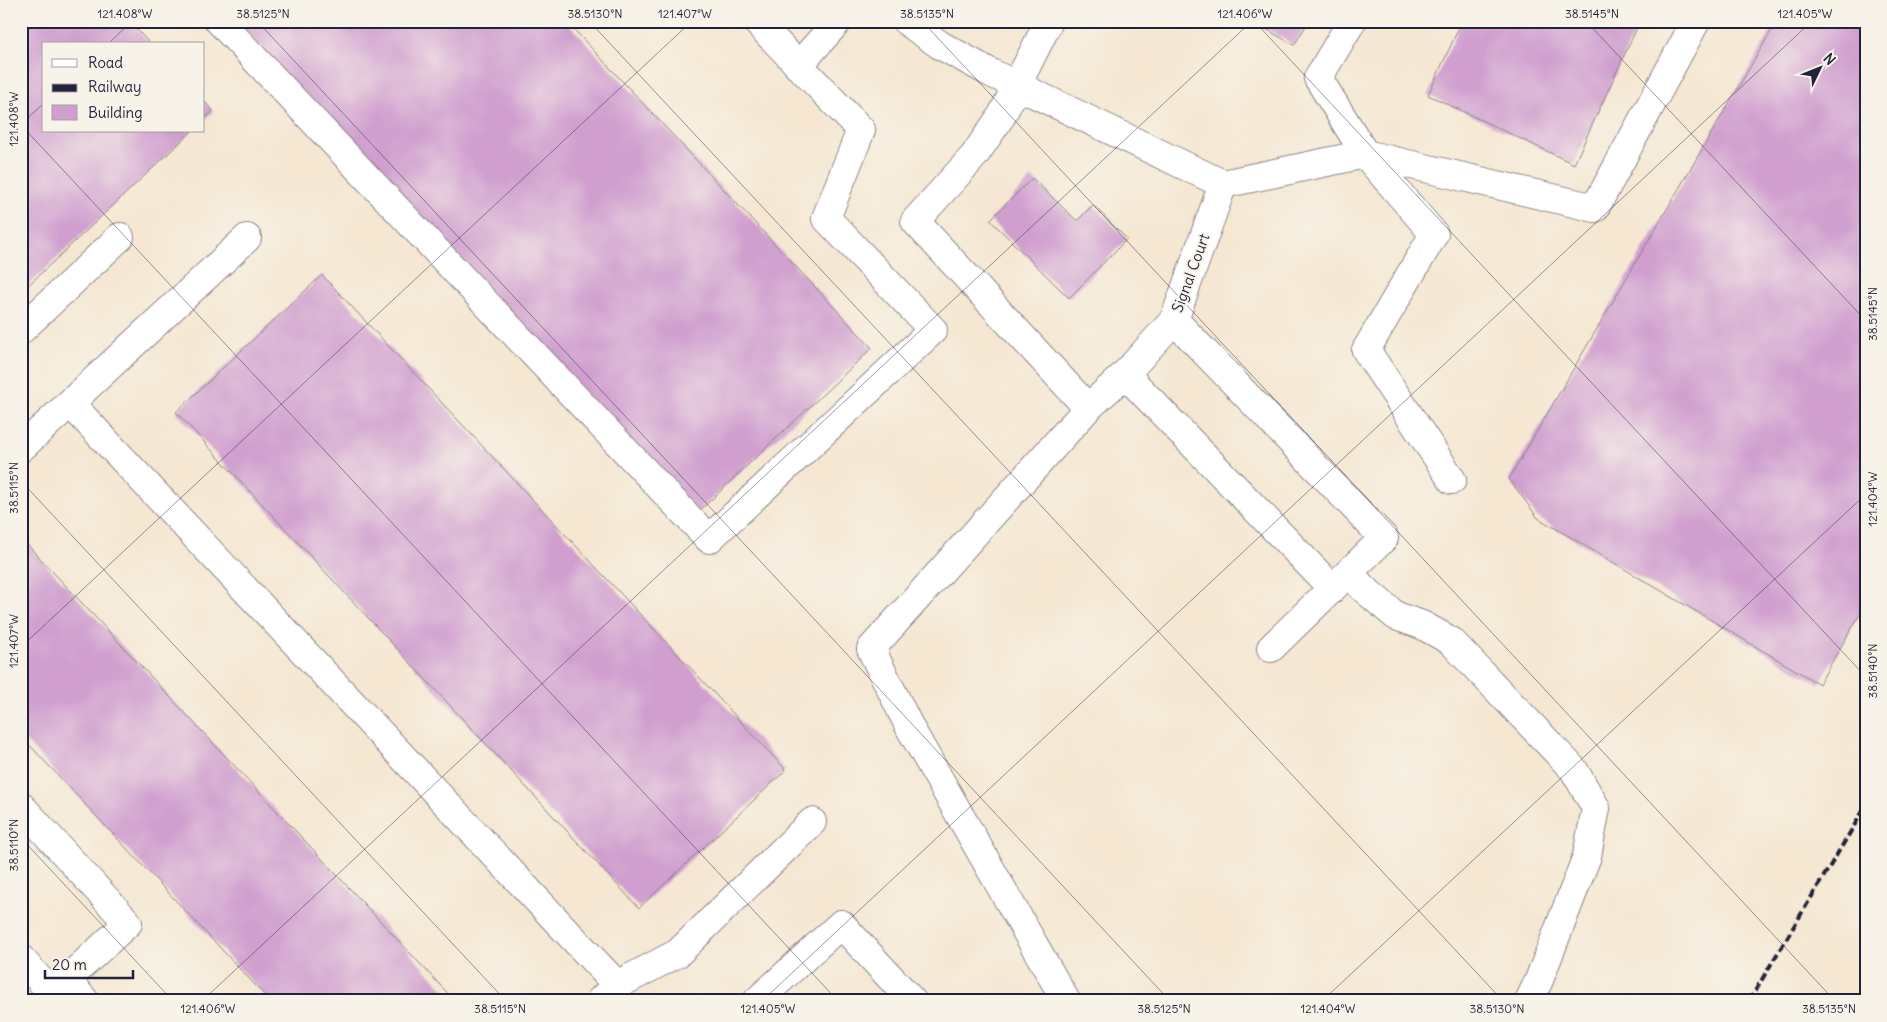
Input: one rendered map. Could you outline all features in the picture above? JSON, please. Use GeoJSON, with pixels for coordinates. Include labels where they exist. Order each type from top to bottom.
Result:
{"type":"FeatureCollection","features":[{"type":"Feature","properties":{"kind":"street"},"geometry":{"type":"LineString","coordinates":[[219,21],[709,539],[933,330],[826,218],[861,130],[756,21]]}},
{"type":"Feature","properties":{"kind":"street"},"geometry":{"type":"LineString","coordinates":[[798,66],[838,21]]}},
{"type":"Feature","properties":{"kind":"street"},"geometry":{"type":"LineString","coordinates":[[906,21],[940,45],[1018,86],[1223,184],[1365,154],[1595,208],[1696,21]]}},
{"type":"Feature","properties":{"kind":"street"},"geometry":{"type":"LineString","coordinates":[[1049,21],[1002,115],[974,156],[915,221],[1088,408]]}},
{"type":"Feature","properties":{"kind":"street"},"geometry":{"type":"LineString","coordinates":[[1352,21],[1318,78],[1365,154],[1434,234],[1366,350],[1452,480]]}},
{"type":"Feature","properties":{"kind":"street","name":"Signal Court"},"geometry":{"type":"LineString","coordinates":[[1223,184],[1174,320],[1384,538],[1271,648]]}},
{"type":"Feature","properties":{"kind":"street"},"geometry":{"type":"LineString","coordinates":[[21,330],[120,237]]}},
{"type":"Feature","properties":{"kind":"street"},"geometry":{"type":"LineString","coordinates":[[21,448],[248,238]]}},
{"type":"Feature","properties":{"kind":"street"},"geometry":{"type":"LineString","coordinates":[[1066,1001],[910,728],[870,649],[1088,408],[1125,374],[1174,320]]}},
{"type":"Feature","properties":{"kind":"street"},"geometry":{"type":"LineString","coordinates":[[1125,374],[1340,580],[1363,588],[1396,616],[1422,625],[1451,641],[1574,770],[1596,808],[1588,856],[1529,1001]]}},
{"type":"Feature","properties":{"kind":"street"},"geometry":{"type":"LineString","coordinates":[[70,403],[609,993],[678,953],[812,822]]}},
{"type":"Feature","properties":{"kind":"street"},"geometry":{"type":"LineString","coordinates":[[21,806],[128,923],[52,993],[21,959]]}},
{"type":"Feature","properties":{"kind":"street"},"geometry":{"type":"LineString","coordinates":[[757,1001],[841,924],[912,1001]]}},
{"type":"Feature","properties":{"kind":"street"},"geometry":{"type":"LineString","coordinates":[[66,980],[85,1001]]}},
{"type":"Feature","properties":{"kind":"building"},"geometry":{"type":"Polygon","coordinates":[[[21,21],[129,21],[148,42],[42,42],[42,132],[191,132],[21,292],[21,21]]]}},
{"type":"Feature","properties":{"kind":"building"},"geometry":{"type":"Polygon","coordinates":[[[235,21],[566,21],[872,348],[697,513],[235,21]]]}},
{"type":"Feature","properties":{"kind":"building"},"geometry":{"type":"Polygon","coordinates":[[[1252,21],[1309,21],[1294,45],[1252,21]]]}},
{"type":"Feature","properties":{"kind":"building"},"geometry":{"type":"Polygon","coordinates":[[[1462,21],[1640,21],[1574,164],[1428,95],[1462,21]]]}},
{"type":"Feature","properties":{"kind":"building"},"geometry":{"type":"Polygon","coordinates":[[[1777,21],[1866,21],[1866,604],[1819,684],[1538,518],[1509,479],[1777,21]]]}},
{"type":"Feature","properties":{"kind":"building"},"geometry":{"type":"Polygon","coordinates":[[[205,102],[213,111],[205,119],[205,102]]]}},
{"type":"Feature","properties":{"kind":"building"},"geometry":{"type":"Polygon","coordinates":[[[1032,178],[1077,221],[1093,205],[1127,239],[1069,298],[990,220],[1032,178]]]}},
{"type":"Feature","properties":{"kind":"building"},"geometry":{"type":"Polygon","coordinates":[[[322,275],[786,770],[639,908],[176,412],[322,275]]]}},
{"type":"Feature","properties":{"kind":"building"},"geometry":{"type":"Polygon","coordinates":[[[21,538],[455,1001],[270,1001],[21,736],[21,538]]]}},
{"type":"Feature","properties":{"kind":"railway"},"geometry":{"type":"LineString","coordinates":[[1749,1001],[1866,806]]}}]}
